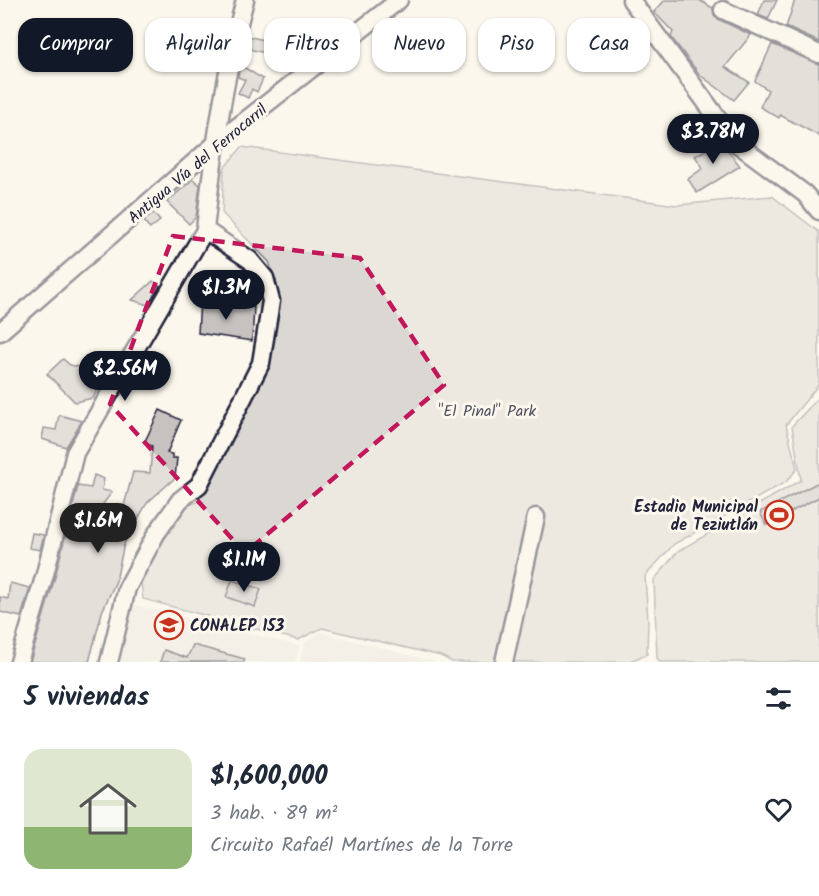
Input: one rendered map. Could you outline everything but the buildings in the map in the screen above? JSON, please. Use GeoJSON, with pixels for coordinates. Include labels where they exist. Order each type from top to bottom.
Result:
{"type":"FeatureCollection","features":[{"type":"Feature","properties":{"kind":"street"},"geometry":{"type":"LineString","coordinates":[[19,662],[45,574],[75,453],[205,230],[214,145],[245,0]]}},
{"type":"Feature","properties":{"kind":"street","name":"Antigua Vía del Ferrocarril"},"geometry":{"type":"LineString","coordinates":[[5,328],[214,145],[399,0]]}},
{"type":"Feature","properties":{"kind":"street"},"geometry":{"type":"LineString","coordinates":[[631,0],[735,142],[805,195],[819,211]]}},
{"type":"Feature","properties":{"kind":"street"},"geometry":{"type":"LineString","coordinates":[[723,10],[819,54]]}},
{"type":"Feature","properties":{"kind":"street"},"geometry":{"type":"LineString","coordinates":[[109,662],[127,588],[156,534],[180,500],[199,485],[261,363],[271,301],[265,278],[250,260],[205,230]]}},
{"type":"Feature","properties":{"kind":"street"},"geometry":{"type":"LineString","coordinates":[[0,345],[5,328]]}},
{"type":"Feature","properties":{"kind":"street"},"geometry":{"type":"LineString","coordinates":[[504,662],[536,517]]}},
{"type":"Feature","properties":{"kind":"highlighted area"},"geometry":{"type":"Polygon","coordinates":[[[173,236],[360,258],[444,385],[245,553],[110,404],[173,236]]]}},
{"type":"Feature","properties":{"kind":"shaded area","name":"CONALEP 153"},"geometry":{"type":"Polygon","coordinates":[[[132,604],[300,646],[295,662],[109,662],[109,655],[132,604]]]}},
{"type":"Feature","properties":{"kind":"shaded area"},"geometry":{"type":"Polygon","coordinates":[[[320,632],[437,662],[300,662],[304,643],[320,632]]]}},
{"type":"Feature","properties":{"kind":"green space","name":"\"El Pinal\" Park"},"geometry":{"type":"Polygon","coordinates":[[[242,147],[677,205],[772,196],[819,232],[819,384],[786,425],[797,469],[786,482],[674,544],[645,576],[648,620],[647,654],[628,662],[452,662],[441,656],[322,628],[298,640],[143,599],[141,582],[162,536],[184,507],[198,502],[269,347],[276,282],[269,262],[222,213],[224,168],[242,147]]]}},
{"type":"Feature","properties":{"kind":"green space","name":"Estadio Municipal de Teziutlán"},"geometry":{"type":"Polygon","coordinates":[[[819,397],[819,662],[660,662],[657,658],[654,580],[678,551],[801,480],[792,426],[819,397]]]}},
{"type":"Feature","properties":{"kind":"place","name":"Estadio Municipal de Teziutlán"},"geometry":{"type":"Point","coordinates":[779,515]}},
{"type":"Feature","properties":{"kind":"place","name":"CONALEP 153"},"geometry":{"type":"Point","coordinates":[169,625]}}]}
